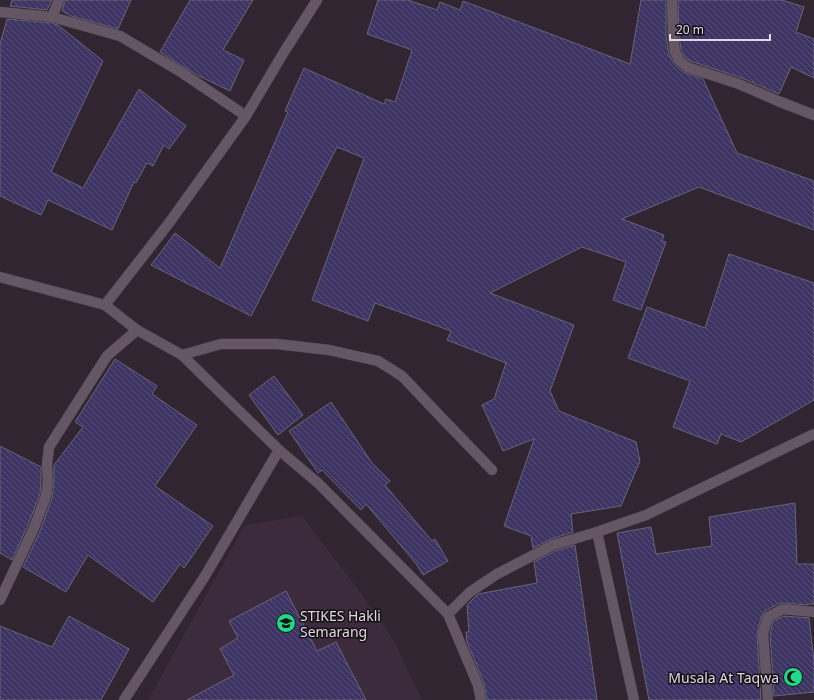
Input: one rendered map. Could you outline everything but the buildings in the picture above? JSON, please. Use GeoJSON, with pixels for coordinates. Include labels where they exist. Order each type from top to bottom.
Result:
{"type":"FeatureCollection","features":[{"type":"Feature","properties":{"kind":"street"},"geometry":{"type":"LineString","coordinates":[[52,17],[59,0]]}},
{"type":"Feature","properties":{"kind":"street"},"geometry":{"type":"LineString","coordinates":[[105,305],[169,223],[246,116],[317,0]]}},
{"type":"Feature","properties":{"kind":"street"},"geometry":{"type":"LineString","coordinates":[[672,0],[675,52],[679,60],[686,67],[739,84],[814,115]]}},
{"type":"Feature","properties":{"kind":"street"},"geometry":{"type":"LineString","coordinates":[[0,12],[52,17],[120,36],[181,72],[246,116]]}},
{"type":"Feature","properties":{"kind":"street"},"geometry":{"type":"LineString","coordinates":[[0,277],[105,305],[137,330],[182,355],[279,450],[318,483],[448,614],[478,685],[481,700]]}},
{"type":"Feature","properties":{"kind":"street"},"geometry":{"type":"LineString","coordinates":[[0,600],[34,528],[46,496],[49,447],[107,356],[137,330]]}},
{"type":"Feature","properties":{"kind":"street"},"geometry":{"type":"LineString","coordinates":[[182,355],[221,344],[277,344],[329,350],[378,361],[402,376],[492,470]]}},
{"type":"Feature","properties":{"kind":"street"},"geometry":{"type":"LineString","coordinates":[[448,614],[470,592],[497,574],[553,546],[646,515],[814,434]]}},
{"type":"Feature","properties":{"kind":"street"},"geometry":{"type":"LineString","coordinates":[[124,700],[205,576],[279,450]]}},
{"type":"Feature","properties":{"kind":"street"},"geometry":{"type":"LineString","coordinates":[[597,532],[634,700]]}},
{"type":"Feature","properties":{"kind":"street"},"geometry":{"type":"LineString","coordinates":[[768,700],[763,633],[768,617],[783,609],[814,612]]}},
{"type":"Feature","properties":{"kind":"shaded area","name":"STIKES Hakli Semarang"},"geometry":{"type":"Polygon","coordinates":[[[302,516],[360,592],[394,641],[422,700],[148,700],[245,525],[302,516]]]}},
{"type":"Feature","properties":{"kind":"place","name":"STIKES Hakli Semarang"},"geometry":{"type":"Point","coordinates":[286,623]}},
{"type":"Feature","properties":{"kind":"place","name":"Musala At Taqwa"},"geometry":{"type":"Point","coordinates":[793,677]}}]}
